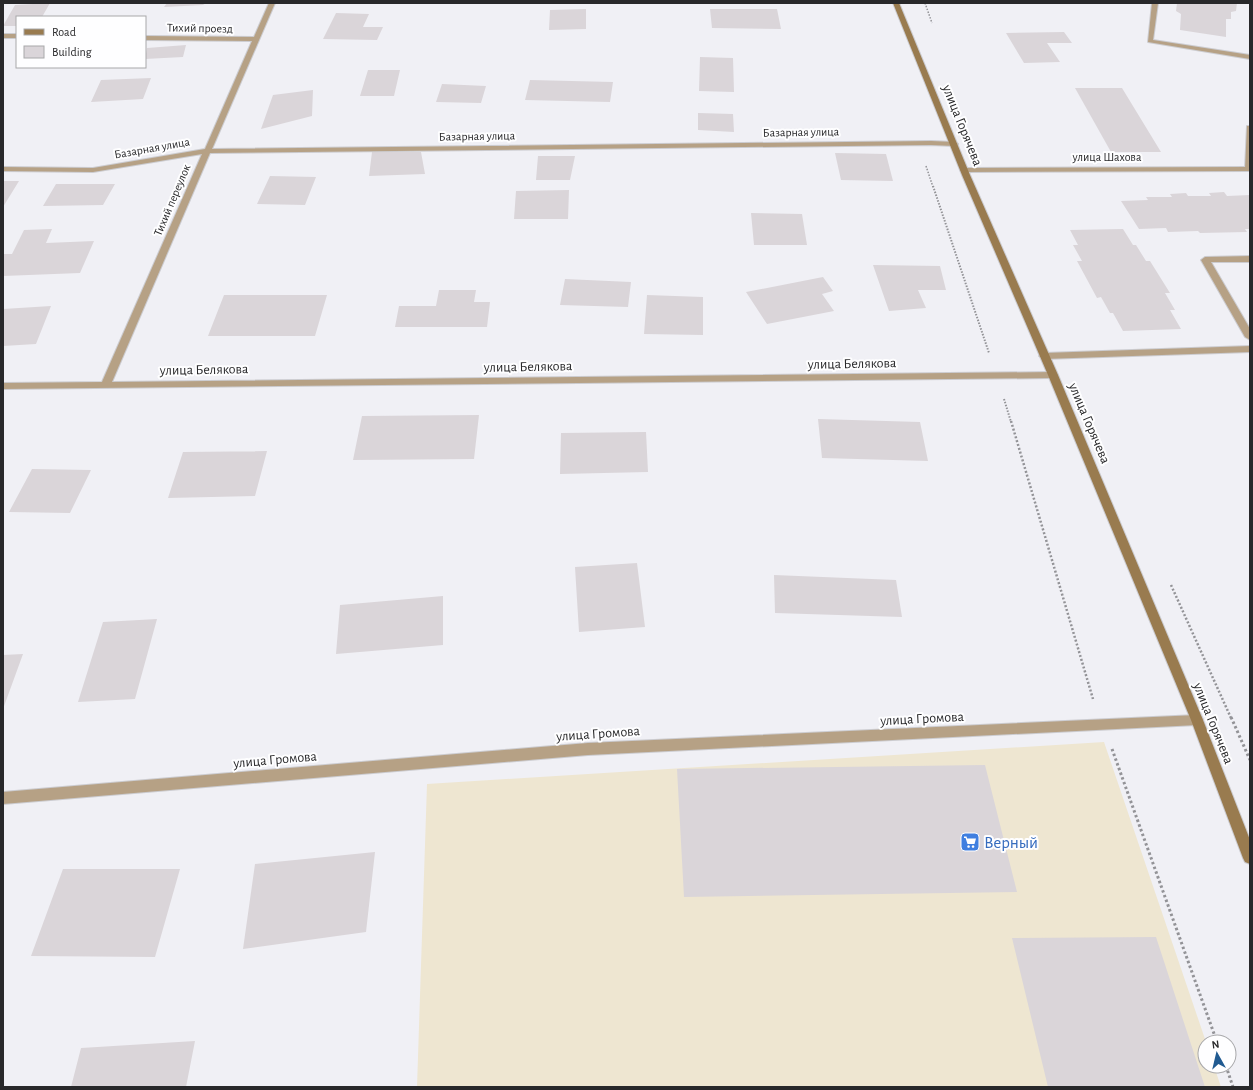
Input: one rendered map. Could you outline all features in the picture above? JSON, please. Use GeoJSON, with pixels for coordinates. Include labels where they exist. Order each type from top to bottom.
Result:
{"type":"FeatureCollection","features":[{"type":"Feature","properties":{"kind":"main road","name":"улица Горячева"},"geometry":{"type":"LineString","coordinates":[[896,3],[964,170],[1053,375],[1197,720],[1250,858]]}},
{"type":"Feature","properties":{"kind":"street","name":"Тихий переулок"},"geometry":{"type":"LineString","coordinates":[[106,384],[206,151],[272,3]]}},
{"type":"Feature","properties":{"kind":"street"},"geometry":{"type":"LineString","coordinates":[[1155,3],[1150,41],[1250,57]]}},
{"type":"Feature","properties":{"kind":"street"},"geometry":{"type":"LineString","coordinates":[[3,36],[16,36]]}},
{"type":"Feature","properties":{"kind":"street","name":"Тихий проезд"},"geometry":{"type":"LineString","coordinates":[[146,38],[255,40]]}},
{"type":"Feature","properties":{"kind":"street"},"geometry":{"type":"LineString","coordinates":[[1249,169],[1250,128]]}},
{"type":"Feature","properties":{"kind":"street","name":"Базарная улица"},"geometry":{"type":"LineString","coordinates":[[3,169],[93,170],[206,151],[931,143],[954,144]]}},
{"type":"Feature","properties":{"kind":"street","name":"улица Шахова"},"geometry":{"type":"LineString","coordinates":[[964,170],[1249,169]]}},
{"type":"Feature","properties":{"kind":"street"},"geometry":{"type":"LineString","coordinates":[[1250,259],[1205,260],[1250,337]]}},
{"type":"Feature","properties":{"kind":"street"},"geometry":{"type":"LineString","coordinates":[[1044,356],[1250,349]]}},
{"type":"Feature","properties":{"kind":"street","name":"улица Белякова"},"geometry":{"type":"LineString","coordinates":[[3,386],[1053,375]]}},
{"type":"Feature","properties":{"kind":"street","name":"улица Громова"},"geometry":{"type":"LineString","coordinates":[[3,798],[588,749],[1197,720]]}},
{"type":"Feature","properties":{"kind":"path"},"geometry":{"type":"LineString","coordinates":[[928,176],[997,376],[1094,704],[1130,796],[1214,1034]]}},
{"type":"Feature","properties":{"kind":"path"},"geometry":{"type":"LineString","coordinates":[[1229,1074],[1233,1087]]}},
{"type":"Feature","properties":{"kind":"shaded area"},"geometry":{"type":"Polygon","coordinates":[[[1104,742],[1203,1034],[1197,1034],[1197,1074],[1217,1074],[1221,1087],[417,1087],[427,784],[1104,742]]]}},
{"type":"Feature","properties":{"kind":"building"},"geometry":{"type":"Polygon","coordinates":[[[50,3],[43,16],[16,16],[16,26],[3,26],[15,5],[50,3]]]}},
{"type":"Feature","properties":{"kind":"building"},"geometry":{"type":"Polygon","coordinates":[[[167,3],[206,3],[203,5],[164,7],[167,3]]]}},
{"type":"Feature","properties":{"kind":"building"},"geometry":{"type":"Polygon","coordinates":[[[1177,3],[1237,3],[1236,11],[1231,12],[1231,19],[1226,19],[1226,37],[1180,30],[1181,14],[1176,11],[1177,3]]]}},
{"type":"Feature","properties":{"kind":"building"},"geometry":{"type":"Polygon","coordinates":[[[586,9],[586,29],[549,30],[550,10],[586,9]]]}},
{"type":"Feature","properties":{"kind":"building"},"geometry":{"type":"Polygon","coordinates":[[[710,9],[777,9],[781,29],[712,28],[710,9]]]}},
{"type":"Feature","properties":{"kind":"building"},"geometry":{"type":"Polygon","coordinates":[[[336,13],[369,14],[363,27],[383,27],[377,40],[323,39],[336,13]]]}},
{"type":"Feature","properties":{"kind":"building"},"geometry":{"type":"Polygon","coordinates":[[[1064,32],[1072,43],[1047,43],[1060,62],[1024,63],[1006,33],[1064,32]]]}},
{"type":"Feature","properties":{"kind":"building"},"geometry":{"type":"Polygon","coordinates":[[[186,45],[183,57],[146,59],[147,48],[186,45]]]}},
{"type":"Feature","properties":{"kind":"building"},"geometry":{"type":"Polygon","coordinates":[[[700,57],[733,58],[734,92],[699,91],[700,57]]]}},
{"type":"Feature","properties":{"kind":"building"},"geometry":{"type":"Polygon","coordinates":[[[368,70],[400,70],[394,96],[360,96],[368,70]]]}},
{"type":"Feature","properties":{"kind":"building"},"geometry":{"type":"Polygon","coordinates":[[[151,78],[143,99],[91,102],[101,80],[151,78]]]}},
{"type":"Feature","properties":{"kind":"building"},"geometry":{"type":"Polygon","coordinates":[[[530,80],[613,82],[610,102],[525,100],[530,80]]]}},
{"type":"Feature","properties":{"kind":"building"},"geometry":{"type":"Polygon","coordinates":[[[442,84],[486,86],[481,103],[436,102],[442,84]]]}},
{"type":"Feature","properties":{"kind":"building"},"geometry":{"type":"Polygon","coordinates":[[[1075,88],[1122,88],[1161,152],[1111,152],[1075,88]]]}},
{"type":"Feature","properties":{"kind":"building"},"geometry":{"type":"Polygon","coordinates":[[[313,90],[312,116],[261,129],[273,95],[313,90]]]}},
{"type":"Feature","properties":{"kind":"building"},"geometry":{"type":"Polygon","coordinates":[[[698,113],[733,114],[734,132],[698,130],[698,113]]]}},
{"type":"Feature","properties":{"kind":"building"},"geometry":{"type":"Polygon","coordinates":[[[372,152],[421,152],[425,174],[369,176],[372,152]]]}},
{"type":"Feature","properties":{"kind":"building"},"geometry":{"type":"Polygon","coordinates":[[[835,153],[886,154],[893,181],[841,180],[835,153]]]}},
{"type":"Feature","properties":{"kind":"building"},"geometry":{"type":"Polygon","coordinates":[[[538,156],[575,156],[570,180],[536,180],[538,156]]]}},
{"type":"Feature","properties":{"kind":"building"},"geometry":{"type":"Polygon","coordinates":[[[270,176],[316,177],[305,205],[257,204],[270,176]]]}},
{"type":"Feature","properties":{"kind":"building"},"geometry":{"type":"Polygon","coordinates":[[[3,181],[19,181],[3,207],[3,181]]]}},
{"type":"Feature","properties":{"kind":"building"},"geometry":{"type":"Polygon","coordinates":[[[56,184],[115,184],[103,205],[43,206],[56,184]]]}},
{"type":"Feature","properties":{"kind":"building"},"geometry":{"type":"Polygon","coordinates":[[[569,190],[568,219],[514,219],[516,191],[569,190]]]}},
{"type":"Feature","properties":{"kind":"building"},"geometry":{"type":"Polygon","coordinates":[[[1224,192],[1227,196],[1250,195],[1250,229],[1245,229],[1247,232],[1200,233],[1198,231],[1168,232],[1166,228],[1139,229],[1121,201],[1148,200],[1146,197],[1172,197],[1170,194],[1186,193],[1188,196],[1211,196],[1209,193],[1224,192]]]}},
{"type":"Feature","properties":{"kind":"building"},"geometry":{"type":"Polygon","coordinates":[[[751,213],[802,214],[807,245],[754,245],[751,213]]]}},
{"type":"Feature","properties":{"kind":"building"},"geometry":{"type":"Polygon","coordinates":[[[52,229],[46,243],[94,241],[80,273],[3,276],[3,254],[12,254],[24,230],[52,229]]]}},
{"type":"Feature","properties":{"kind":"building"},"geometry":{"type":"Polygon","coordinates":[[[1123,229],[1133,245],[1136,245],[1146,261],[1150,261],[1170,293],[1165,293],[1175,310],[1170,310],[1181,329],[1123,331],[1113,313],[1110,313],[1101,297],[1097,298],[1077,261],[1082,261],[1073,245],[1078,245],[1070,230],[1123,229]]]}},
{"type":"Feature","properties":{"kind":"building"},"geometry":{"type":"Polygon","coordinates":[[[873,265],[940,266],[946,290],[918,290],[926,308],[889,311],[873,265]]]}},
{"type":"Feature","properties":{"kind":"building"},"geometry":{"type":"Polygon","coordinates":[[[823,277],[833,291],[822,294],[834,311],[767,324],[746,292],[823,277]]]}},
{"type":"Feature","properties":{"kind":"building"},"geometry":{"type":"Polygon","coordinates":[[[565,279],[631,282],[628,307],[560,305],[565,279]]]}},
{"type":"Feature","properties":{"kind":"building"},"geometry":{"type":"Polygon","coordinates":[[[439,290],[476,290],[474,302],[490,302],[487,327],[395,327],[399,306],[436,306],[439,290]]]}},
{"type":"Feature","properties":{"kind":"building"},"geometry":{"type":"Polygon","coordinates":[[[224,295],[327,295],[315,336],[208,336],[224,295]]]}},
{"type":"Feature","properties":{"kind":"building"},"geometry":{"type":"Polygon","coordinates":[[[647,295],[703,297],[703,335],[644,334],[647,295]]]}},
{"type":"Feature","properties":{"kind":"building"},"geometry":{"type":"Polygon","coordinates":[[[51,306],[36,344],[3,346],[3,309],[51,306]]]}},
{"type":"Feature","properties":{"kind":"building"},"geometry":{"type":"Polygon","coordinates":[[[479,415],[474,459],[353,460],[362,416],[479,415]]]}},
{"type":"Feature","properties":{"kind":"building"},"geometry":{"type":"Polygon","coordinates":[[[818,419],[920,422],[928,461],[822,458],[818,419]]]}},
{"type":"Feature","properties":{"kind":"building"},"geometry":{"type":"Polygon","coordinates":[[[646,432],[648,472],[560,474],[561,433],[646,432]]]}},
{"type":"Feature","properties":{"kind":"building"},"geometry":{"type":"Polygon","coordinates":[[[267,451],[255,496],[168,498],[183,452],[267,451]]]}},
{"type":"Feature","properties":{"kind":"building"},"geometry":{"type":"Polygon","coordinates":[[[32,469],[91,470],[70,513],[9,512],[32,469]]]}},
{"type":"Feature","properties":{"kind":"building"},"geometry":{"type":"Polygon","coordinates":[[[637,563],[645,627],[579,632],[575,567],[637,563]]]}},
{"type":"Feature","properties":{"kind":"building"},"geometry":{"type":"Polygon","coordinates":[[[774,575],[896,580],[902,617],[775,613],[774,575]]]}},
{"type":"Feature","properties":{"kind":"building"},"geometry":{"type":"Polygon","coordinates":[[[443,596],[443,645],[336,654],[340,605],[443,596]]]}},
{"type":"Feature","properties":{"kind":"building"},"geometry":{"type":"Polygon","coordinates":[[[157,619],[135,699],[78,702],[103,622],[157,619]]]}},
{"type":"Feature","properties":{"kind":"building"},"geometry":{"type":"Polygon","coordinates":[[[23,654],[3,709],[3,655],[23,654]]]}},
{"type":"Feature","properties":{"kind":"building"},"geometry":{"type":"Polygon","coordinates":[[[985,765],[1017,892],[684,897],[677,769],[985,765]]]}},
{"type":"Feature","properties":{"kind":"building"},"geometry":{"type":"Polygon","coordinates":[[[375,852],[366,932],[243,949],[255,864],[375,852]]]}},
{"type":"Feature","properties":{"kind":"building"},"geometry":{"type":"Polygon","coordinates":[[[63,869],[180,869],[155,957],[31,956],[63,869]]]}},
{"type":"Feature","properties":{"kind":"building"},"geometry":{"type":"Polygon","coordinates":[[[1156,937],[1197,1063],[1197,1074],[1201,1074],[1205,1087],[1048,1087],[1012,938],[1156,937]]]}},
{"type":"Feature","properties":{"kind":"building"},"geometry":{"type":"Polygon","coordinates":[[[195,1041],[186,1087],[71,1087],[81,1048],[195,1041]]]}},
{"type":"Feature","properties":{"kind":"place","name":"Верный"},"geometry":{"type":"Point","coordinates":[970,842]}}]}
